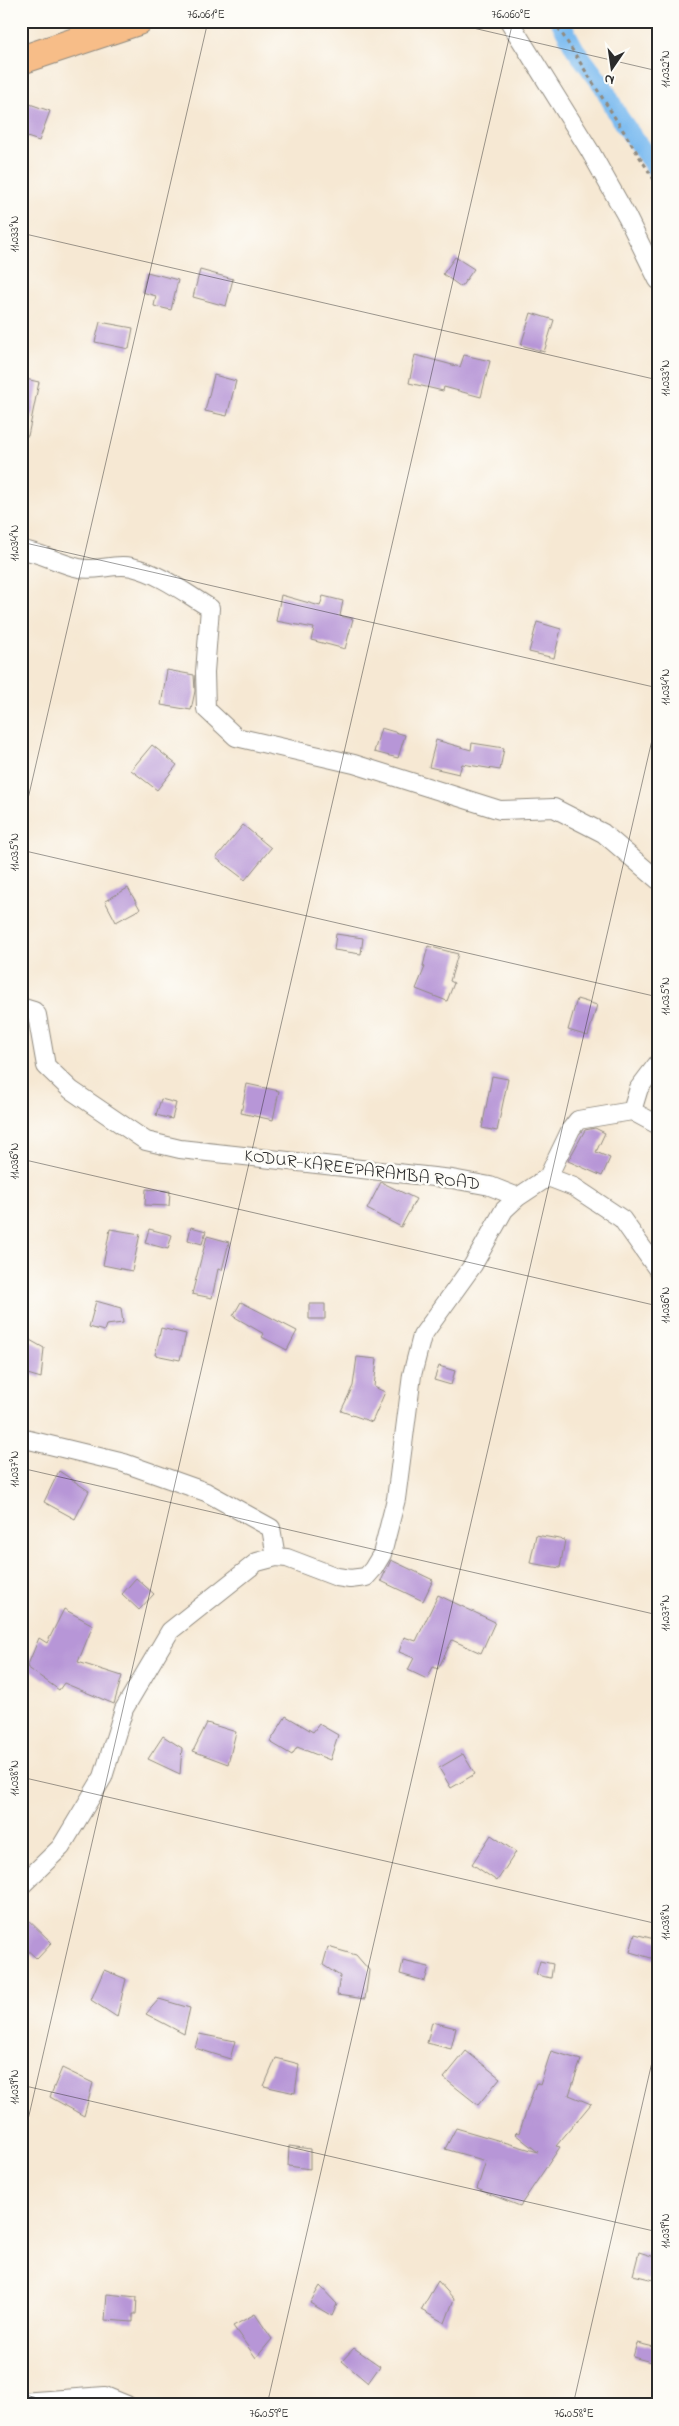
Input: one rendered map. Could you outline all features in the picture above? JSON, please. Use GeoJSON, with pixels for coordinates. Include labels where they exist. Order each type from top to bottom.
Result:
{"type":"FeatureCollection","features":[{"type":"Feature","properties":{"kind":"main road"},"geometry":{"type":"LineString","coordinates":[[21,60],[138,21]]}},
{"type":"Feature","properties":{"kind":"street"},"geometry":{"type":"LineString","coordinates":[[509,21],[610,186],[658,280]]}},
{"type":"Feature","properties":{"kind":"street"},"geometry":{"type":"LineString","coordinates":[[21,550],[32,551],[62,564],[82,569],[110,565],[132,567],[159,577],[210,608],[205,672],[206,709],[236,736],[354,764],[500,810],[554,808],[603,833],[658,880]]}},
{"type":"Feature","properties":{"kind":"street","name":"KODUR-KAREEPARAMBA ROAD"},"geometry":{"type":"LineString","coordinates":[[21,1007],[34,1011],[37,1015],[46,1066],[71,1090],[146,1141],[180,1149],[452,1179],[490,1186],[518,1197]]}},
{"type":"Feature","properties":{"kind":"street"},"geometry":{"type":"LineString","coordinates":[[632,1111],[639,1088],[658,1063]]}},
{"type":"Feature","properties":{"kind":"street"},"geometry":{"type":"LineString","coordinates":[[21,1886],[61,1847],[103,1777],[124,1709],[170,1631],[257,1562],[276,1557],[350,1579],[366,1576],[373,1569],[382,1554],[396,1500],[412,1375],[422,1336],[473,1265],[504,1210],[518,1197],[548,1177],[571,1129],[578,1120],[632,1111],[658,1125]]}},
{"type":"Feature","properties":{"kind":"street"},"geometry":{"type":"LineString","coordinates":[[548,1177],[574,1187],[622,1219],[658,1270]]}},
{"type":"Feature","properties":{"kind":"street"},"geometry":{"type":"LineString","coordinates":[[21,1438],[124,1463],[206,1492],[271,1528],[276,1557]]}},
{"type":"Feature","properties":{"kind":"street"},"geometry":{"type":"LineString","coordinates":[[21,2402],[105,2396],[127,2405]]}},
{"type":"Feature","properties":{"kind":"path"},"geometry":{"type":"LineString","coordinates":[[554,21],[658,186]]}},
{"type":"Feature","properties":{"kind":"building"},"geometry":{"type":"Polygon","coordinates":[[[21,101],[50,111],[39,141],[21,135],[21,101]]]}},
{"type":"Feature","properties":{"kind":"building"},"geometry":{"type":"Polygon","coordinates":[[[455,257],[474,269],[461,287],[443,274],[455,257]]]}},
{"type":"Feature","properties":{"kind":"building"},"geometry":{"type":"Polygon","coordinates":[[[200,270],[233,279],[226,306],[193,297],[200,270]]]}},
{"type":"Feature","properties":{"kind":"building"},"geometry":{"type":"Polygon","coordinates":[[[147,272],[178,280],[171,310],[154,306],[156,296],[142,292],[147,272]]]}},
{"type":"Feature","properties":{"kind":"building"},"geometry":{"type":"Polygon","coordinates":[[[531,313],[554,320],[544,352],[521,345],[531,313]]]}},
{"type":"Feature","properties":{"kind":"building"},"geometry":{"type":"Polygon","coordinates":[[[100,322],[133,328],[129,349],[95,342],[100,322]]]}},
{"type":"Feature","properties":{"kind":"building"},"geometry":{"type":"Polygon","coordinates":[[[415,355],[460,367],[464,355],[490,361],[481,397],[444,387],[443,391],[409,383],[415,355]]]}},
{"type":"Feature","properties":{"kind":"building"},"geometry":{"type":"Polygon","coordinates":[[[214,375],[236,381],[227,416],[205,411],[214,375]]]}},
{"type":"Feature","properties":{"kind":"building"},"geometry":{"type":"Polygon","coordinates":[[[21,378],[39,382],[28,436],[21,435],[21,378]]]}},
{"type":"Feature","properties":{"kind":"building"},"geometry":{"type":"Polygon","coordinates":[[[281,595],[320,606],[323,596],[343,601],[340,616],[353,619],[345,649],[311,640],[314,628],[276,621],[281,595]]]}},
{"type":"Feature","properties":{"kind":"building"},"geometry":{"type":"Polygon","coordinates":[[[537,622],[561,629],[554,658],[529,652],[537,622]]]}},
{"type":"Feature","properties":{"kind":"building"},"geometry":{"type":"Polygon","coordinates":[[[167,670],[194,675],[195,691],[191,710],[161,705],[167,670]]]}},
{"type":"Feature","properties":{"kind":"building"},"geometry":{"type":"Polygon","coordinates":[[[381,728],[405,735],[398,758],[374,752],[381,728]]]}},
{"type":"Feature","properties":{"kind":"building"},"geometry":{"type":"Polygon","coordinates":[[[436,740],[471,750],[472,743],[504,748],[500,770],[462,764],[459,774],[429,767],[436,740]]]}},
{"type":"Feature","properties":{"kind":"building"},"geometry":{"type":"Polygon","coordinates":[[[152,745],[177,765],[157,790],[131,770],[152,745]]]}},
{"type":"Feature","properties":{"kind":"building"},"geometry":{"type":"Polygon","coordinates":[[[243,825],[271,848],[245,880],[216,858],[243,825]]]}},
{"type":"Feature","properties":{"kind":"building"},"geometry":{"type":"Polygon","coordinates":[[[128,888],[140,909],[116,922],[105,901],[128,888]]]}},
{"type":"Feature","properties":{"kind":"building"},"geometry":{"type":"Polygon","coordinates":[[[336,934],[363,938],[361,954],[334,950],[336,934]]]}},
{"type":"Feature","properties":{"kind":"building"},"geometry":{"type":"Polygon","coordinates":[[[428,946],[458,954],[450,981],[454,983],[447,1001],[416,989],[425,967],[423,966],[428,946]]]}},
{"type":"Feature","properties":{"kind":"building"},"geometry":{"type":"Polygon","coordinates":[[[577,999],[597,1005],[588,1036],[568,1030],[577,999]]]}},
{"type":"Feature","properties":{"kind":"building"},"geometry":{"type":"Polygon","coordinates":[[[492,1076],[508,1079],[497,1131],[482,1128],[492,1076]]]}},
{"type":"Feature","properties":{"kind":"building"},"geometry":{"type":"Polygon","coordinates":[[[247,1084],[279,1091],[273,1120],[241,1113],[247,1084]]]}},
{"type":"Feature","properties":{"kind":"building"},"geometry":{"type":"Polygon","coordinates":[[[161,1099],[176,1103],[172,1119],[156,1115],[161,1099]]]}},
{"type":"Feature","properties":{"kind":"building"},"geometry":{"type":"Polygon","coordinates":[[[595,1128],[605,1133],[596,1152],[610,1158],[602,1176],[568,1161],[585,1130],[595,1128]]]}},
{"type":"Feature","properties":{"kind":"building"},"geometry":{"type":"Polygon","coordinates":[[[381,1182],[416,1199],[401,1227],[367,1209],[381,1182]]]}},
{"type":"Feature","properties":{"kind":"building"},"geometry":{"type":"Polygon","coordinates":[[[146,1189],[170,1191],[169,1206],[145,1205],[146,1189]]]}},
{"type":"Feature","properties":{"kind":"building"},"geometry":{"type":"Polygon","coordinates":[[[191,1227],[206,1231],[202,1244],[188,1240],[191,1227]]]}},
{"type":"Feature","properties":{"kind":"building"},"geometry":{"type":"Polygon","coordinates":[[[110,1229],[140,1234],[132,1271],[103,1265],[110,1229]]]}},
{"type":"Feature","properties":{"kind":"building"},"geometry":{"type":"Polygon","coordinates":[[[149,1229],[172,1235],[168,1249],[145,1243],[149,1229]]]}},
{"type":"Feature","properties":{"kind":"building"},"geometry":{"type":"Polygon","coordinates":[[[207,1236],[229,1242],[222,1270],[218,1269],[212,1298],[192,1294],[207,1236]]]}},
{"type":"Feature","properties":{"kind":"building"},"geometry":{"type":"Polygon","coordinates":[[[96,1301],[121,1308],[123,1323],[106,1325],[104,1331],[89,1327],[96,1301]]]}},
{"type":"Feature","properties":{"kind":"building"},"geometry":{"type":"Polygon","coordinates":[[[241,1302],[297,1331],[287,1350],[262,1337],[264,1334],[233,1316],[241,1302]]]}},
{"type":"Feature","properties":{"kind":"building"},"geometry":{"type":"Polygon","coordinates":[[[309,1304],[325,1304],[325,1319],[309,1319],[309,1304]]]}},
{"type":"Feature","properties":{"kind":"building"},"geometry":{"type":"Polygon","coordinates":[[[161,1328],[186,1334],[180,1360],[155,1355],[161,1328]]]}},
{"type":"Feature","properties":{"kind":"building"},"geometry":{"type":"Polygon","coordinates":[[[21,1335],[44,1348],[41,1378],[21,1372],[21,1335]]]}},
{"type":"Feature","properties":{"kind":"building"},"geometry":{"type":"Polygon","coordinates":[[[357,1357],[377,1359],[374,1387],[385,1392],[372,1422],[341,1411],[353,1386],[357,1357]]]}},
{"type":"Feature","properties":{"kind":"building"},"geometry":{"type":"Polygon","coordinates":[[[439,1366],[455,1371],[451,1385],[434,1380],[439,1366]]]}},
{"type":"Feature","properties":{"kind":"building"},"geometry":{"type":"Polygon","coordinates":[[[59,1471],[89,1491],[75,1519],[44,1502],[59,1471]]]}},
{"type":"Feature","properties":{"kind":"building"},"geometry":{"type":"Polygon","coordinates":[[[536,1535],[565,1540],[560,1568],[530,1563],[536,1535]]]}},
{"type":"Feature","properties":{"kind":"building"},"geometry":{"type":"Polygon","coordinates":[[[391,1560],[433,1580],[423,1601],[381,1581],[391,1560]]]}},
{"type":"Feature","properties":{"kind":"building"},"geometry":{"type":"Polygon","coordinates":[[[136,1578],[154,1594],[139,1610],[122,1594],[136,1578]]]}},
{"type":"Feature","properties":{"kind":"building"},"geometry":{"type":"Polygon","coordinates":[[[438,1595],[495,1622],[481,1653],[452,1640],[438,1669],[433,1667],[427,1679],[408,1670],[414,1658],[399,1652],[404,1637],[416,1641],[438,1595]]]}},
{"type":"Feature","properties":{"kind":"building"},"geometry":{"type":"Polygon","coordinates":[[[64,1609],[93,1625],[78,1662],[122,1676],[114,1704],[64,1683],[59,1690],[27,1667],[39,1638],[47,1643],[64,1609]]]}},
{"type":"Feature","properties":{"kind":"building"},"geometry":{"type":"Polygon","coordinates":[[[286,1716],[313,1732],[319,1724],[338,1735],[330,1760],[297,1747],[292,1755],[270,1742],[286,1716]]]}},
{"type":"Feature","properties":{"kind":"building"},"geometry":{"type":"Polygon","coordinates":[[[207,1723],[236,1732],[228,1764],[193,1751],[207,1723]]]}},
{"type":"Feature","properties":{"kind":"building"},"geometry":{"type":"Polygon","coordinates":[[[163,1736],[182,1748],[180,1774],[148,1759],[163,1736]]]}},
{"type":"Feature","properties":{"kind":"building"},"geometry":{"type":"Polygon","coordinates":[[[463,1754],[475,1774],[451,1788],[439,1768],[463,1754]]]}},
{"type":"Feature","properties":{"kind":"building"},"geometry":{"type":"Polygon","coordinates":[[[491,1835],[516,1852],[497,1881],[472,1864],[491,1835]]]}},
{"type":"Feature","properties":{"kind":"building"},"geometry":{"type":"Polygon","coordinates":[[[21,1913],[52,1943],[37,1959],[21,1944],[21,1913]]]}},
{"type":"Feature","properties":{"kind":"building"},"geometry":{"type":"Polygon","coordinates":[[[635,1934],[658,1940],[658,1960],[630,1952],[635,1934]]]}},
{"type":"Feature","properties":{"kind":"building"},"geometry":{"type":"Polygon","coordinates":[[[328,1947],[356,1955],[369,1970],[365,1999],[337,1995],[340,1976],[323,1965],[328,1947]]]}},
{"type":"Feature","properties":{"kind":"building"},"geometry":{"type":"Polygon","coordinates":[[[403,1961],[429,1967],[425,1981],[400,1974],[403,1961]]]}},
{"type":"Feature","properties":{"kind":"building"},"geometry":{"type":"Polygon","coordinates":[[[540,1961],[553,1964],[551,1978],[536,1975],[540,1961]]]}},
{"type":"Feature","properties":{"kind":"building"},"geometry":{"type":"Polygon","coordinates":[[[104,1970],[126,1979],[117,2017],[91,2000],[104,1970]]]}},
{"type":"Feature","properties":{"kind":"building"},"geometry":{"type":"Polygon","coordinates":[[[159,1999],[190,2008],[184,2034],[146,2014],[159,1999]]]}},
{"type":"Feature","properties":{"kind":"building"},"geometry":{"type":"Polygon","coordinates":[[[432,2022],[456,2028],[451,2049],[427,2043],[432,2022]]]}},
{"type":"Feature","properties":{"kind":"building"},"geometry":{"type":"Polygon","coordinates":[[[199,2034],[235,2041],[230,2059],[195,2048],[199,2034]]]}},
{"type":"Feature","properties":{"kind":"building"},"geometry":{"type":"Polygon","coordinates":[[[466,2051],[500,2078],[478,2105],[444,2078],[466,2051]]]}},
{"type":"Feature","properties":{"kind":"building"},"geometry":{"type":"Polygon","coordinates":[[[551,2051],[581,2060],[569,2095],[591,2104],[556,2146],[560,2147],[520,2206],[477,2189],[486,2161],[445,2149],[456,2128],[538,2152],[515,2134],[519,2133],[536,2083],[540,2085],[551,2051]]]}},
{"type":"Feature","properties":{"kind":"building"},"geometry":{"type":"Polygon","coordinates":[[[276,2058],[299,2064],[295,2093],[264,2086],[276,2058]]]}},
{"type":"Feature","properties":{"kind":"building"},"geometry":{"type":"Polygon","coordinates":[[[62,2068],[93,2083],[84,2116],[50,2097],[62,2068]]]}},
{"type":"Feature","properties":{"kind":"building"},"geometry":{"type":"Polygon","coordinates":[[[289,2146],[310,2149],[310,2169],[288,2166],[289,2146]]]}},
{"type":"Feature","properties":{"kind":"building"},"geometry":{"type":"Polygon","coordinates":[[[639,2252],[658,2258],[658,2281],[633,2275],[639,2252]]]}},
{"type":"Feature","properties":{"kind":"building"},"geometry":{"type":"Polygon","coordinates":[[[438,2281],[454,2299],[445,2323],[421,2310],[438,2281]]]}},
{"type":"Feature","properties":{"kind":"building"},"geometry":{"type":"Polygon","coordinates":[[[320,2286],[337,2304],[332,2316],[310,2303],[320,2286]]]}},
{"type":"Feature","properties":{"kind":"building"},"geometry":{"type":"Polygon","coordinates":[[[107,2294],[137,2297],[136,2314],[133,2314],[133,2322],[105,2320],[107,2294]]]}},
{"type":"Feature","properties":{"kind":"building"},"geometry":{"type":"Polygon","coordinates":[[[255,2314],[272,2339],[256,2358],[233,2326],[255,2314]]]}},
{"type":"Feature","properties":{"kind":"building"},"geometry":{"type":"Polygon","coordinates":[[[637,2343],[658,2348],[658,2364],[633,2357],[637,2343]]]}},
{"type":"Feature","properties":{"kind":"building"},"geometry":{"type":"Polygon","coordinates":[[[354,2348],[380,2366],[368,2383],[342,2361],[354,2348]]]}},
{"type":"Feature","properties":{"kind":"waterway"},"geometry":{"type":"LineString","coordinates":[[560,21],[575,49],[603,86],[619,117],[658,172]]}}]}
